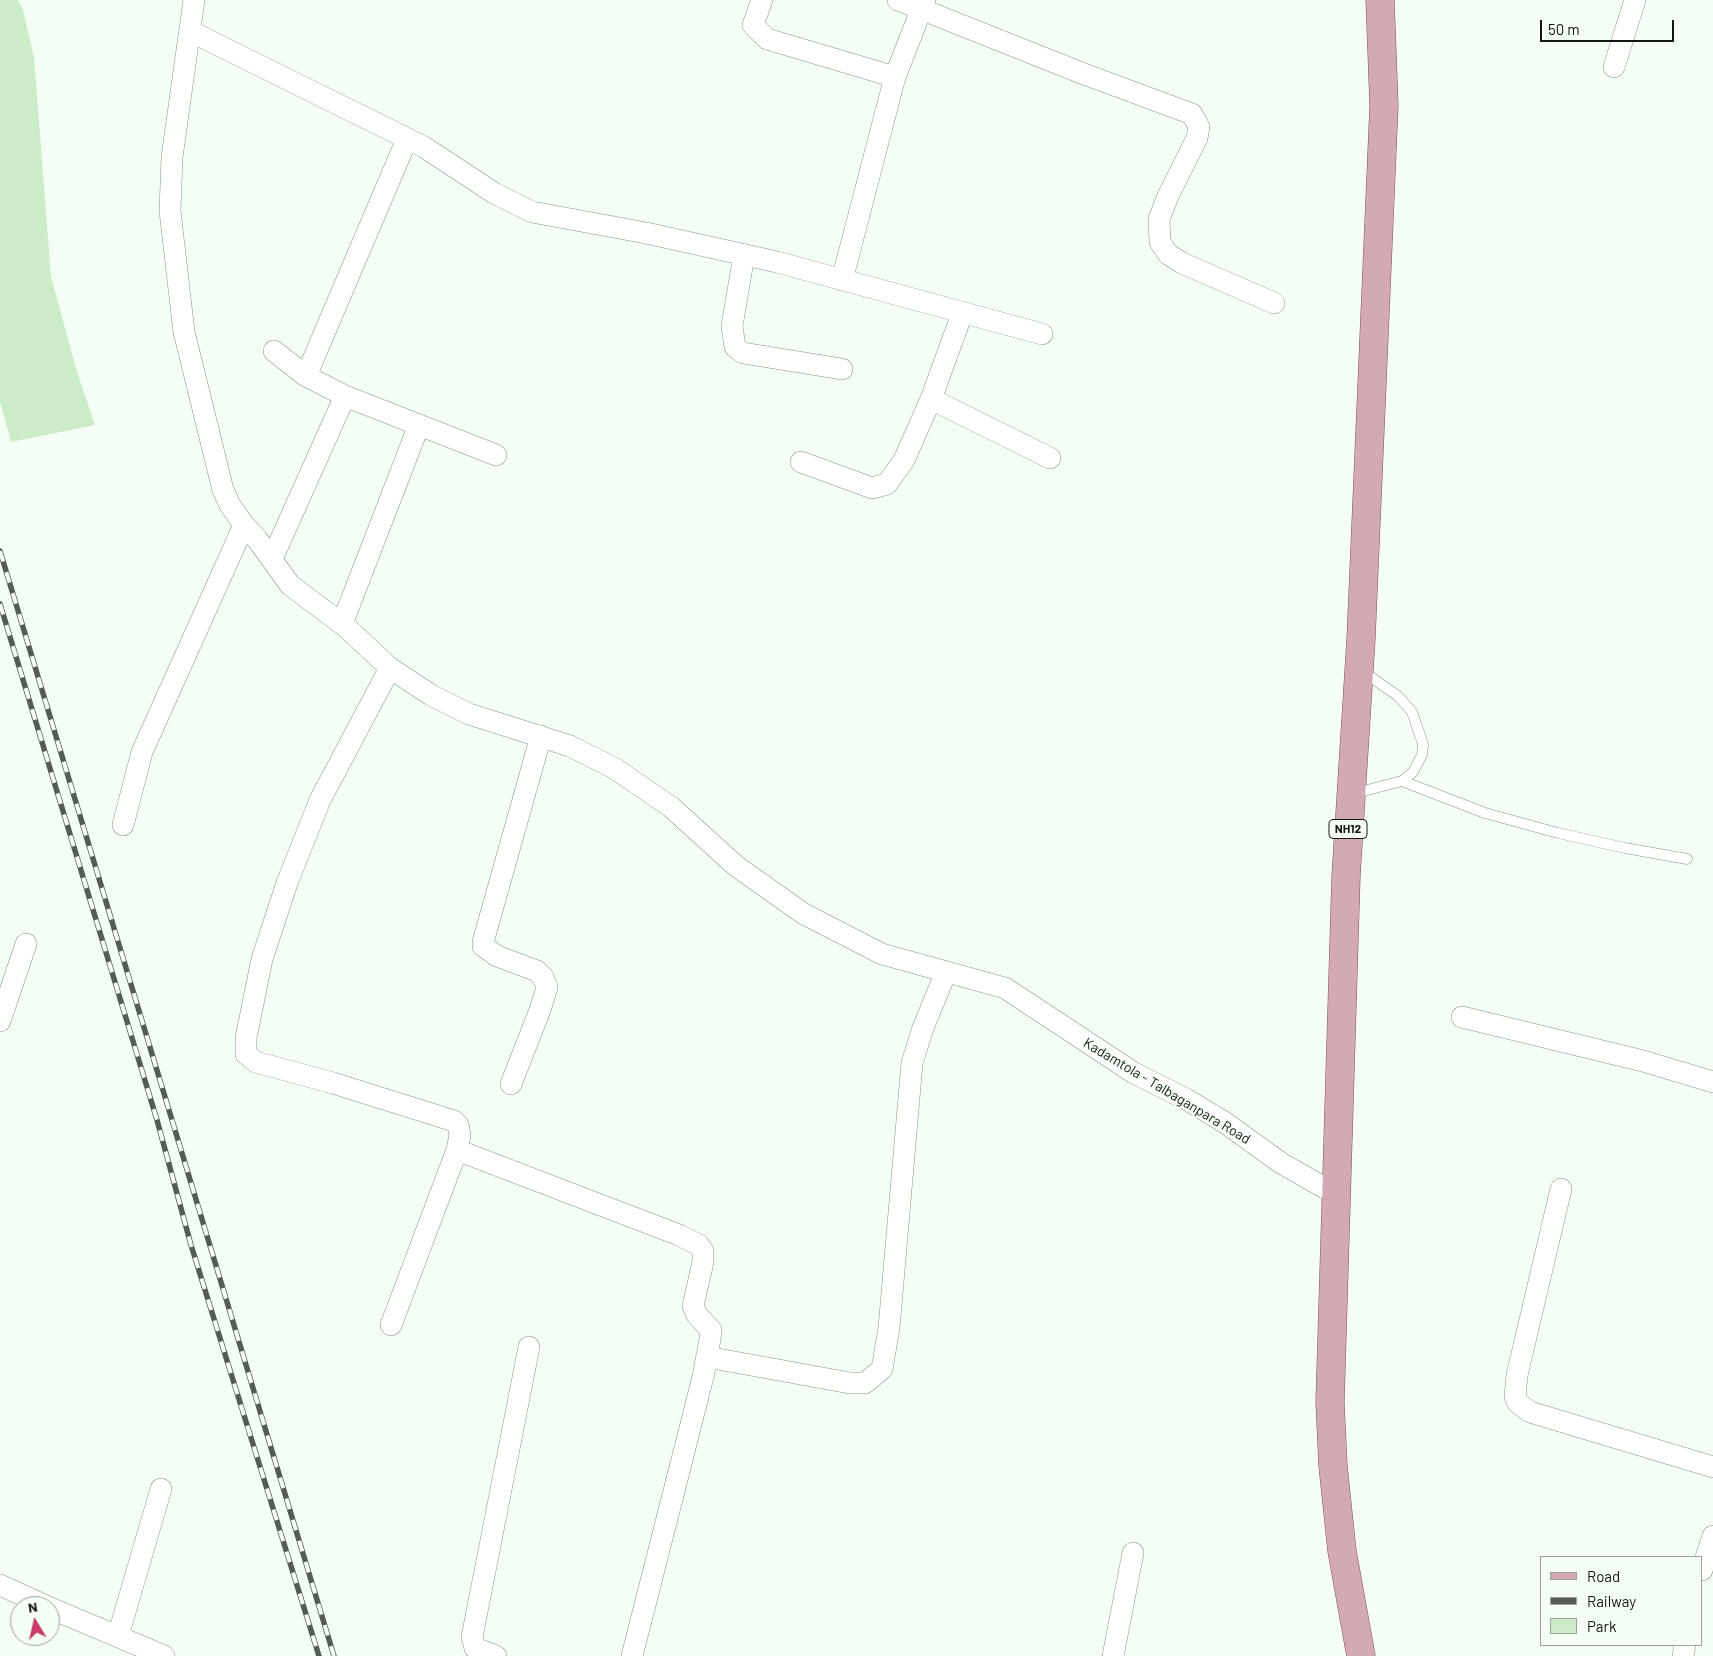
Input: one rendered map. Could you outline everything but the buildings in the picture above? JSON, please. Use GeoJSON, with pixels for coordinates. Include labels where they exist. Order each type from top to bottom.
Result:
{"type":"FeatureCollection","features":[{"type":"Feature","properties":{"kind":"main road","name":"NH12"},"geometry":{"type":"LineString","coordinates":[[1361,1656],[1342,1551],[1333,1466],[1330,1402],[1346,876],[1359,669],[1384,105],[1380,0]]}},
{"type":"Feature","properties":{"kind":"street","name":"Kadamtola - Talbaganpara Road"},"geometry":{"type":"LineString","coordinates":[[194,0],[172,157],[170,211],[171,239],[184,332],[218,473],[230,505],[290,585],[342,624],[390,668],[431,695],[469,714],[541,736],[589,754],[651,793],[671,807],[736,866],[804,914],[882,954],[1005,988],[1134,1073],[1186,1099],[1224,1122],[1281,1163],[1337,1195]]}},
{"type":"Feature","properties":{"kind":"street"},"geometry":{"type":"LineString","coordinates":[[762,0],[753,25],[767,39],[895,77]]}},
{"type":"Feature","properties":{"kind":"street"},"geometry":{"type":"LineString","coordinates":[[898,0],[923,4],[1084,74],[1192,114],[1199,127],[1197,138],[1168,196],[1159,219],[1160,242],[1168,254],[1182,263],[1274,303]]}},
{"type":"Feature","properties":{"kind":"street"},"geometry":{"type":"LineString","coordinates":[[1614,67],[1635,0]]}},
{"type":"Feature","properties":{"kind":"street"},"geometry":{"type":"LineString","coordinates":[[842,280],[895,77],[923,4]]}},
{"type":"Feature","properties":{"kind":"street"},"geometry":{"type":"LineString","coordinates":[[190,31],[407,139],[494,193],[532,212],[744,255],[1042,334]]}},
{"type":"Feature","properties":{"kind":"street"},"geometry":{"type":"LineString","coordinates":[[306,376],[407,139]]}},
{"type":"Feature","properties":{"kind":"street"},"geometry":{"type":"LineString","coordinates":[[744,255],[732,326],[735,346],[743,353],[842,369]]}},
{"type":"Feature","properties":{"kind":"street"},"geometry":{"type":"LineString","coordinates":[[801,462],[872,488],[887,484],[904,460],[931,399],[962,314]]}},
{"type":"Feature","properties":{"kind":"street"},"geometry":{"type":"LineString","coordinates":[[274,352],[306,376],[345,396],[496,455]]}},
{"type":"Feature","properties":{"kind":"street"},"geometry":{"type":"LineString","coordinates":[[272,559],[345,396]]}},
{"type":"Feature","properties":{"kind":"street"},"geometry":{"type":"LineString","coordinates":[[931,399],[1050,458]]}},
{"type":"Feature","properties":{"kind":"street"},"geometry":{"type":"LineString","coordinates":[[342,624],[419,425]]}},
{"type":"Feature","properties":{"kind":"street"},"geometry":{"type":"LineString","coordinates":[[123,826],[142,752],[244,525]]}},
{"type":"Feature","properties":{"kind":"street"},"geometry":{"type":"LineString","coordinates":[[390,668],[320,800],[287,883],[262,959],[244,1047],[246,1054],[256,1062],[333,1083],[454,1122],[458,1125],[460,1135],[457,1150],[391,1325]]}},
{"type":"Feature","properties":{"kind":"street"},"geometry":{"type":"LineString","coordinates":[[511,1084],[547,987],[543,977],[537,971],[497,956],[488,950],[483,942],[541,736]]}},
{"type":"Feature","properties":{"kind":"street"},"geometry":{"type":"LineString","coordinates":[[0,1021],[26,944]]}},
{"type":"Feature","properties":{"kind":"street"},"geometry":{"type":"LineString","coordinates":[[707,1357],[850,1383],[865,1383],[882,1369],[889,1328],[912,1063],[923,1028],[946,972]]}},
{"type":"Feature","properties":{"kind":"street"},"geometry":{"type":"LineString","coordinates":[[1462,1018],[1643,1061],[1713,1082]]}},
{"type":"Feature","properties":{"kind":"street"},"geometry":{"type":"LineString","coordinates":[[457,1150],[679,1235],[699,1245],[703,1251],[703,1262],[693,1306],[697,1315],[711,1330],[707,1357],[632,1656]]}},
{"type":"Feature","properties":{"kind":"street"},"geometry":{"type":"LineString","coordinates":[[1561,1189],[1517,1375],[1515,1396],[1518,1403],[1530,1412],[1713,1467]]}},
{"type":"Feature","properties":{"kind":"street"},"geometry":{"type":"LineString","coordinates":[[496,1656],[475,1648],[472,1637],[529,1346]]}},
{"type":"Feature","properties":{"kind":"street"},"geometry":{"type":"LineString","coordinates":[[118,1636],[161,1489]]}},
{"type":"Feature","properties":{"kind":"street"},"geometry":{"type":"LineString","coordinates":[[1703,1567],[1713,1536]]}},
{"type":"Feature","properties":{"kind":"street"},"geometry":{"type":"LineString","coordinates":[[1113,1656],[1134,1553]]}},
{"type":"Feature","properties":{"kind":"street"},"geometry":{"type":"LineString","coordinates":[[0,1585],[24,1596]]}},
{"type":"Feature","properties":{"kind":"street"},"geometry":{"type":"LineString","coordinates":[[60,1612],[164,1656]]}},
{"type":"Feature","properties":{"kind":"lane"},"geometry":{"type":"LineString","coordinates":[[1350,795],[1402,781],[1413,772],[1422,755],[1424,744],[1420,728],[1412,712],[1398,696],[1359,669]]}},
{"type":"Feature","properties":{"kind":"lane"},"geometry":{"type":"LineString","coordinates":[[1402,781],[1461,804],[1530,825],[1626,848],[1687,859]]}},
{"type":"Feature","properties":{"kind":"green space"},"geometry":{"type":"Polygon","coordinates":[[[0,0],[18,0],[22,7],[34,57],[51,277],[77,372],[95,425],[11,442],[0,401],[0,0]]]}},
{"type":"Feature","properties":{"kind":"railway"},"geometry":{"type":"LineString","coordinates":[[0,551],[334,1656]]}},
{"type":"Feature","properties":{"kind":"railway"},"geometry":{"type":"LineString","coordinates":[[0,604],[157,1120],[191,1245],[319,1656]]}}]}
